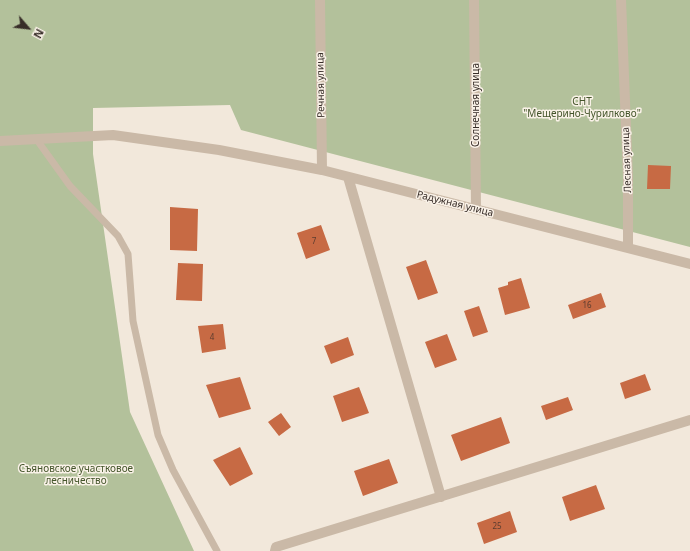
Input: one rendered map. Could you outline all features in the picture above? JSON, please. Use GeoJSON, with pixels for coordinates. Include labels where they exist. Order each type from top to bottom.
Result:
{"type":"FeatureCollection","features":[{"type":"Feature","properties":{"kind":"street","name":"Речная улица"},"geometry":{"type":"LineString","coordinates":[[320,0],[322,170]]}},
{"type":"Feature","properties":{"kind":"street","name":"Солнечная улица"},"geometry":{"type":"LineString","coordinates":[[474,0],[476,209]]}},
{"type":"Feature","properties":{"kind":"street","name":"Лесная улица"},"geometry":{"type":"LineString","coordinates":[[621,0],[628,177],[628,248]]}},
{"type":"Feature","properties":{"kind":"street","name":"Радужная улица"},"geometry":{"type":"LineString","coordinates":[[0,141],[12,139],[37,140],[113,135],[219,150],[322,170],[690,264]]}},
{"type":"Feature","properties":{"kind":"street"},"geometry":{"type":"LineString","coordinates":[[348,177],[441,497]]}},
{"type":"Feature","properties":{"kind":"street"},"geometry":{"type":"LineString","coordinates":[[275,551],[276,548],[690,420]]}},
{"type":"Feature","properties":{"kind":"lane"},"geometry":{"type":"LineString","coordinates":[[37,140],[70,186],[118,236],[128,254],[133,321],[158,435],[173,470],[217,551]]}},
{"type":"Feature","properties":{"kind":"green space"},"geometry":{"type":"Polygon","coordinates":[[[0,0],[690,0],[690,247],[241,130],[230,105],[93,108],[93,154],[130,412],[194,551],[0,551],[0,0]]]}},
{"type":"Feature","properties":{"kind":"building"},"geometry":{"type":"Polygon","coordinates":[[[648,165],[671,166],[670,189],[647,189],[648,165]]]}},
{"type":"Feature","properties":{"kind":"building"},"geometry":{"type":"Polygon","coordinates":[[[170,207],[198,209],[197,251],[170,250],[170,207]]]}},
{"type":"Feature","properties":{"kind":"building"},"geometry":{"type":"Polygon","coordinates":[[[321,225],[330,250],[306,259],[297,233],[321,225]]]}},
{"type":"Feature","properties":{"kind":"building"},"geometry":{"type":"Polygon","coordinates":[[[426,260],[438,293],[418,300],[406,267],[426,260]]]}},
{"type":"Feature","properties":{"kind":"building"},"geometry":{"type":"Polygon","coordinates":[[[178,263],[203,264],[202,301],[176,300],[178,263]]]}},
{"type":"Feature","properties":{"kind":"building"},"geometry":{"type":"Polygon","coordinates":[[[521,278],[530,308],[505,315],[498,288],[508,285],[508,282],[521,278]]]}},
{"type":"Feature","properties":{"kind":"building"},"geometry":{"type":"Polygon","coordinates":[[[601,293],[606,307],[573,319],[568,305],[601,293]]]}},
{"type":"Feature","properties":{"kind":"building"},"geometry":{"type":"Polygon","coordinates":[[[479,306],[488,332],[473,337],[464,311],[479,306]]]}},
{"type":"Feature","properties":{"kind":"building"},"geometry":{"type":"Polygon","coordinates":[[[223,324],[226,349],[202,353],[198,326],[223,324]]]}},
{"type":"Feature","properties":{"kind":"building"},"geometry":{"type":"Polygon","coordinates":[[[447,334],[457,360],[435,368],[425,342],[447,334]]]}},
{"type":"Feature","properties":{"kind":"building"},"geometry":{"type":"Polygon","coordinates":[[[348,337],[354,355],[331,364],[324,346],[348,337]]]}},
{"type":"Feature","properties":{"kind":"building"},"geometry":{"type":"Polygon","coordinates":[[[645,374],[651,390],[625,399],[620,383],[645,374]]]}},
{"type":"Feature","properties":{"kind":"building"},"geometry":{"type":"Polygon","coordinates":[[[240,377],[251,409],[219,418],[206,385],[240,377]]]}},
{"type":"Feature","properties":{"kind":"building"},"geometry":{"type":"Polygon","coordinates":[[[359,387],[369,413],[342,422],[333,396],[359,387]]]}},
{"type":"Feature","properties":{"kind":"building"},"geometry":{"type":"Polygon","coordinates":[[[568,397],[573,410],[546,420],[541,406],[568,397]]]}},
{"type":"Feature","properties":{"kind":"building"},"geometry":{"type":"Polygon","coordinates":[[[281,413],[291,427],[279,436],[268,422],[281,413]]]}},
{"type":"Feature","properties":{"kind":"building"},"geometry":{"type":"Polygon","coordinates":[[[501,417],[510,443],[461,461],[451,435],[501,417]]]}},
{"type":"Feature","properties":{"kind":"building"},"geometry":{"type":"Polygon","coordinates":[[[240,447],[253,474],[230,486],[213,460],[240,447]]]}},
{"type":"Feature","properties":{"kind":"building"},"geometry":{"type":"Polygon","coordinates":[[[389,459],[398,483],[363,496],[354,471],[389,459]]]}},
{"type":"Feature","properties":{"kind":"building"},"geometry":{"type":"Polygon","coordinates":[[[596,485],[605,509],[570,521],[562,497],[596,485]]]}},
{"type":"Feature","properties":{"kind":"building"},"geometry":{"type":"Polygon","coordinates":[[[510,511],[517,532],[484,544],[477,523],[510,511]]]}},
{"type":"Feature","properties":{"kind":"park label","name":"СНТ \"Мещерино-Чурилково\""},"geometry":{"type":"Point","coordinates":[582,108]}},
{"type":"Feature","properties":{"kind":"park label","name":"Съяновское участковое лесничество"},"geometry":{"type":"Point","coordinates":[76,474]}}]}
